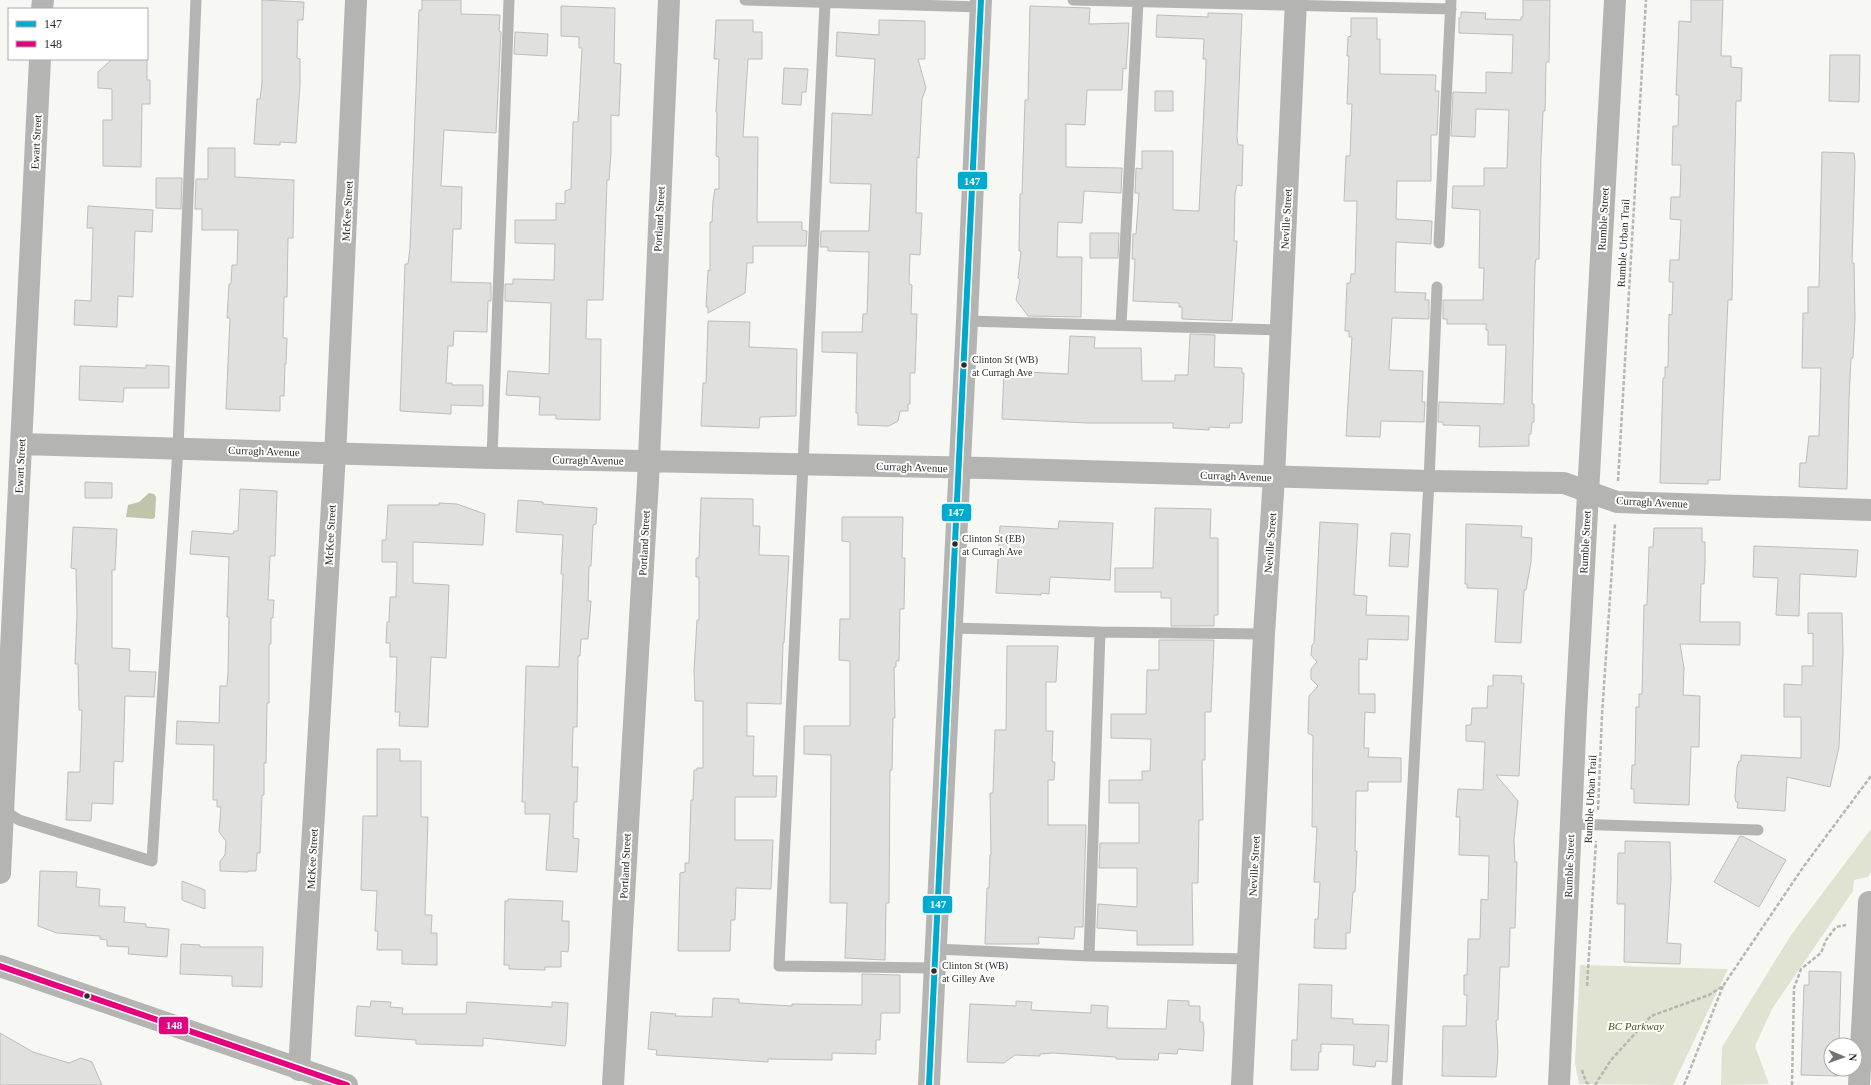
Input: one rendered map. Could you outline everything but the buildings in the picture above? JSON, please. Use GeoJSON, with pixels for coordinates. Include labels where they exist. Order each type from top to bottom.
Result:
{"type":"FeatureCollection","features":[{"type":"Feature","properties":{"kind":"street","name":"McKee Street"},"geometry":{"type":"LineString","coordinates":[[299,1070],[335,453],[356,0]]}},
{"type":"Feature","properties":{"kind":"street","name":"Portland Street"},"geometry":{"type":"LineString","coordinates":[[613,1085],[648,461],[669,0]]}},
{"type":"Feature","properties":{"kind":"street","name":"Rumble Street"},"geometry":{"type":"LineString","coordinates":[[1559,1085],[1570,824],[1615,0]]}},
{"type":"Feature","properties":{"kind":"street"},"geometry":{"type":"LineString","coordinates":[[929,1085],[960,468],[981,3]]}},
{"type":"Feature","properties":{"kind":"street","name":"Neville Street"},"geometry":{"type":"LineString","coordinates":[[1242,1085],[1250,959],[1264,634],[1274,477],[1296,3]]}},
{"type":"Feature","properties":{"kind":"street","name":"Ewart Street"},"geometry":{"type":"LineString","coordinates":[[0,873],[40,60]]}},
{"type":"Feature","properties":{"kind":"street","name":"Curragh Avenue"},"geometry":{"type":"LineString","coordinates":[[21,444],[492,458],[804,464],[1429,481],[1564,483],[1617,502],[1871,510]]}},
{"type":"Feature","properties":{"kind":"street"},"geometry":{"type":"LineString","coordinates":[[1859,1085],[1869,913]]}},
{"type":"Feature","properties":{"kind":"street"},"geometry":{"type":"LineString","coordinates":[[0,966],[299,1070],[347,1085]]}},
{"type":"Feature","properties":{"kind":"lane"},"geometry":{"type":"LineString","coordinates":[[2,808],[19,820],[152,861],[178,448],[196,0]]}},
{"type":"Feature","properties":{"kind":"lane"},"geometry":{"type":"LineString","coordinates":[[492,458],[509,0]]}},
{"type":"Feature","properties":{"kind":"lane"},"geometry":{"type":"LineString","coordinates":[[745,0],[825,3],[981,3]]}},
{"type":"Feature","properties":{"kind":"lane"},"geometry":{"type":"LineString","coordinates":[[1073,0],[1451,5],[1439,243]]}},
{"type":"Feature","properties":{"kind":"lane"},"geometry":{"type":"LineString","coordinates":[[1121,325],[1138,2]]}},
{"type":"Feature","properties":{"kind":"lane"},"geometry":{"type":"LineString","coordinates":[[825,3],[779,966],[935,959],[1089,956],[1250,959]]}},
{"type":"Feature","properties":{"kind":"lane"},"geometry":{"type":"LineString","coordinates":[[1397,1085],[1429,481],[1436,288]]}},
{"type":"Feature","properties":{"kind":"lane"},"geometry":{"type":"LineString","coordinates":[[967,321],[1281,330]]}},
{"type":"Feature","properties":{"kind":"lane"},"geometry":{"type":"LineString","coordinates":[[952,628],[1264,634]]}},
{"type":"Feature","properties":{"kind":"lane"},"geometry":{"type":"LineString","coordinates":[[1089,956],[1100,632]]}},
{"type":"Feature","properties":{"kind":"lane"},"geometry":{"type":"LineString","coordinates":[[1570,824],[1758,830]]}},
{"type":"Feature","properties":{"kind":"path","name":"Rumble Urban Trail"},"geometry":{"type":"LineString","coordinates":[[1618,488],[1646,0]]}},
{"type":"Feature","properties":{"kind":"path","name":"Rumble Urban Trail"},"geometry":{"type":"LineString","coordinates":[[1586,994],[1597,825],[1602,715],[1616,520]]}},
{"type":"Feature","properties":{"kind":"path"},"geometry":{"type":"LineString","coordinates":[[1684,1085],[1723,986],[1804,866],[1871,776]]}},
{"type":"Feature","properties":{"kind":"path"},"geometry":{"type":"LineString","coordinates":[[1792,1085],[1794,988],[1801,969],[1821,953],[1826,940],[1836,927],[1869,913]]}},
{"type":"Feature","properties":{"kind":"path"},"geometry":{"type":"LineString","coordinates":[[1596,1085],[1611,1060],[1652,1016],[1709,995],[1723,986]]}},
{"type":"Feature","properties":{"kind":"path"},"geometry":{"type":"LineString","coordinates":[[1582,1063],[1582,1070],[1586,1082],[1590,1085]]}},
{"type":"Feature","properties":{"kind":"green space"},"geometry":{"type":"Polygon","coordinates":[[[1871,829],[1871,872],[1868,877],[1854,880],[1853,891],[1772,1009],[1755,1046],[1769,1084],[1721,1085],[1722,1047],[1791,935],[1871,829]]]}},
{"type":"Feature","properties":{"kind":"green space","name":"BC Parkway"},"geometry":{"type":"Polygon","coordinates":[[[1580,965],[1728,969],[1673,1085],[1579,1084],[1575,1063],[1580,965]]]}},
{"type":"Feature","properties":{"kind":"shaded area"},"geometry":{"type":"Polygon","coordinates":[[[149,493],[154,494],[156,497],[155,517],[153,519],[126,517],[128,505],[139,502],[149,493]]]}},
{"type":"Feature","properties":{"kind":"transit line","name":"147"},"geometry":{"type":"LineString","coordinates":[[929,1085],[981,0]]}},
{"type":"Feature","properties":{"kind":"transit line","name":"148"},"geometry":{"type":"LineString","coordinates":[[0,966],[347,1085]]}},
{"type":"Feature","properties":{"kind":"place","name":"Clinton St (WB) at Curragh Ave"},"geometry":{"type":"Point","coordinates":[964,365]}},
{"type":"Feature","properties":{"kind":"place","name":"Clinton St (EB) at Curragh Ave"},"geometry":{"type":"Point","coordinates":[955,544]}},
{"type":"Feature","properties":{"kind":"place","name":"Clinton St (WB) at Gilley Ave"},"geometry":{"type":"Point","coordinates":[934,971]}}]}
